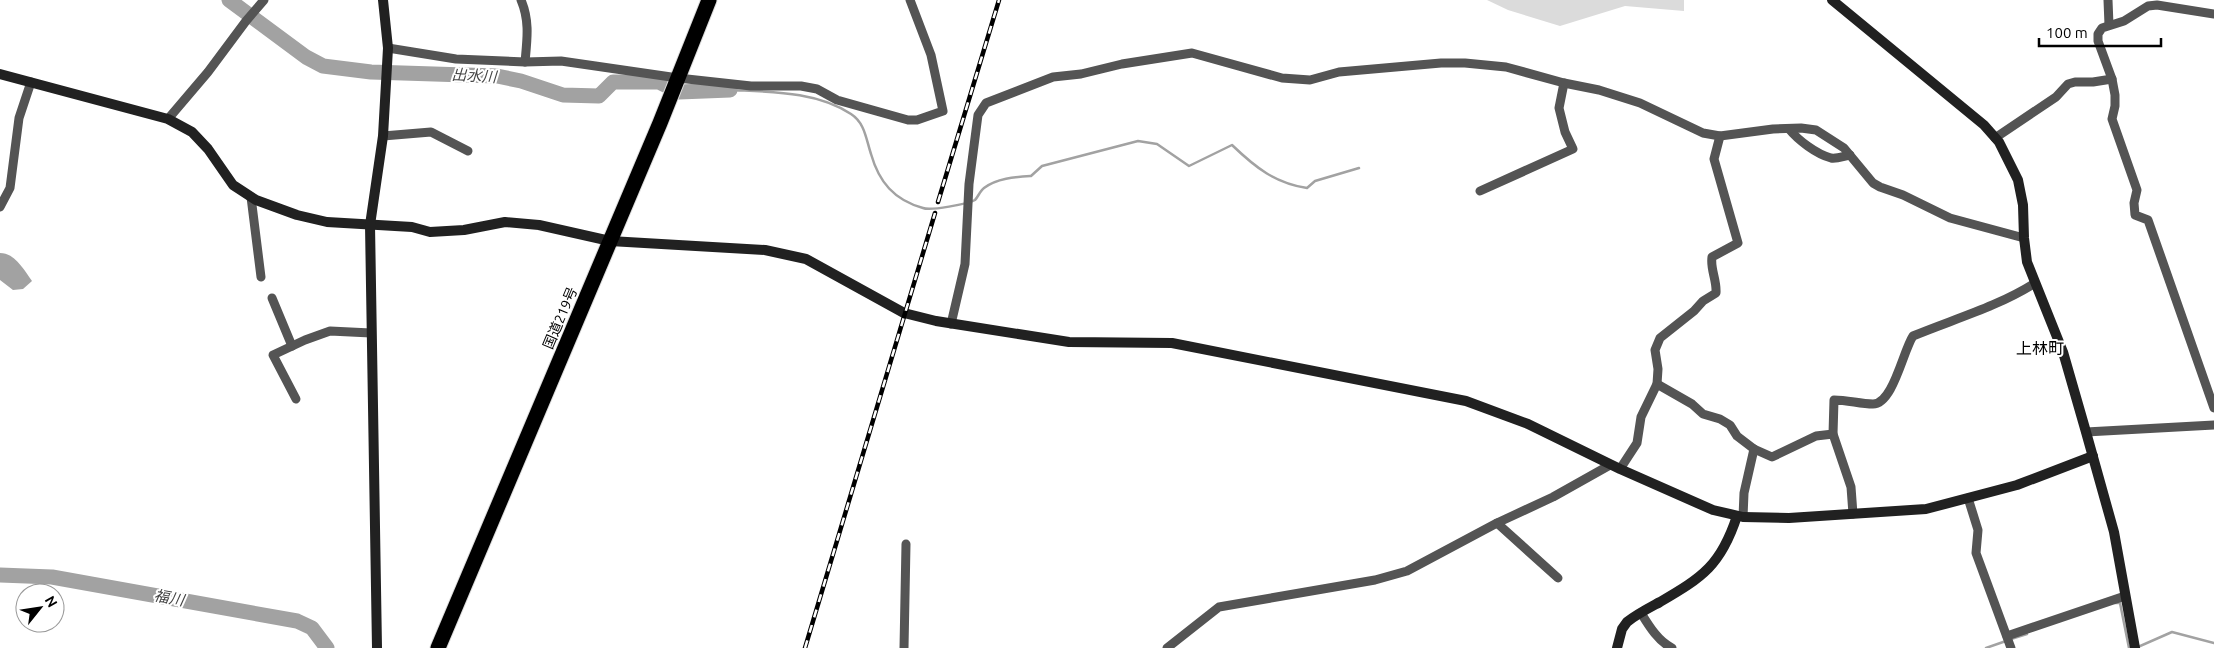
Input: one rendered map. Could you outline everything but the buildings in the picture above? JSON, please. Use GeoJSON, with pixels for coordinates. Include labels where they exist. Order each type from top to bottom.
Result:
{"type":"FeatureCollection","features":[{"type":"Feature","properties":{"kind":"highway","name":"国道219号"},"geometry":{"type":"LineString","coordinates":[[438,648],[610,241],[709,0]]}},
{"type":"Feature","properties":{"kind":"street"},"geometry":{"type":"LineString","coordinates":[[168,119],[208,72],[253,11],[264,0]]}},
{"type":"Feature","properties":{"kind":"street"},"geometry":{"type":"LineString","coordinates":[[377,648],[370,225],[382,136],[388,48],[383,0]]}},
{"type":"Feature","properties":{"kind":"street"},"geometry":{"type":"LineString","coordinates":[[521,0],[526,12],[528,33],[524,62]]}},
{"type":"Feature","properties":{"kind":"street"},"geometry":{"type":"LineString","coordinates":[[388,48],[456,59],[524,62],[561,61],[678,78],[752,86],[801,86],[817,89],[838,100],[880,113],[908,120],[917,120],[943,111],[931,55],[910,0]]}},
{"type":"Feature","properties":{"kind":"street"},"geometry":{"type":"LineString","coordinates":[[1832,0],[1984,125],[2008,158],[2018,180],[2023,204],[2027,262],[2063,352],[2114,532],[2135,648]]}},
{"type":"Feature","properties":{"kind":"street"},"geometry":{"type":"LineString","coordinates":[[2108,0],[2109,25]]}},
{"type":"Feature","properties":{"kind":"street"},"geometry":{"type":"LineString","coordinates":[[2214,14],[2157,5],[2148,6],[2124,21],[2109,25],[2098,34],[2098,41],[2112,79],[2116,106],[2112,119],[2137,190],[2134,203],[2135,214],[2148,220],[2214,408]]}},
{"type":"Feature","properties":{"kind":"street"},"geometry":{"type":"LineString","coordinates":[[951,324],[965,264],[969,184],[978,114],[986,103],[1052,77],[1081,74],[1122,64],[1192,53],[1282,78],[1310,80],[1339,72],[1465,62],[1506,67],[1564,83],[1599,90],[1640,103],[1692,128],[1720,136],[1789,128],[1816,130],[1844,148],[1873,183],[1880,187],[1903,194],[1950,218],[2024,238]]}},
{"type":"Feature","properties":{"kind":"street"},"geometry":{"type":"LineString","coordinates":[[0,74],[168,119],[192,132],[208,149],[232,185],[251,196],[297,215],[327,222],[412,227],[430,232],[464,230],[505,222],[539,225],[610,241],[764,250],[790,254],[818,264],[904,313],[951,324],[1069,342],[1172,343],[1466,401],[1528,424],[1615,467],[1713,510],[1740,516],[1789,518],[1926,509],[2016,485],[2093,456]]}},
{"type":"Feature","properties":{"kind":"street"},"geometry":{"type":"LineString","coordinates":[[1995,138],[2049,102],[2068,84],[2112,79]]}},
{"type":"Feature","properties":{"kind":"street"},"geometry":{"type":"LineString","coordinates":[[0,207],[10,188],[19,118],[31,82]]}},
{"type":"Feature","properties":{"kind":"street"},"geometry":{"type":"LineString","coordinates":[[1480,191],[1573,148],[1565,132],[1559,108],[1564,83]]}},
{"type":"Feature","properties":{"kind":"street"},"geometry":{"type":"LineString","coordinates":[[1789,128],[1794,135],[1820,154],[1832,158],[1850,155]]}},
{"type":"Feature","properties":{"kind":"street"},"geometry":{"type":"LineString","coordinates":[[382,136],[431,132],[468,151]]}},
{"type":"Feature","properties":{"kind":"street"},"geometry":{"type":"LineString","coordinates":[[1167,648],[1219,607],[1376,580],[1407,571],[1497,523],[1615,467],[1637,443],[1641,417],[1657,384],[1658,369],[1655,350],[1660,338],[1694,311],[1703,301],[1716,293],[1711,263],[1712,257],[1738,243],[1715,164],[1715,149],[1720,136]]}},
{"type":"Feature","properties":{"kind":"street"},"geometry":{"type":"LineString","coordinates":[[251,196],[261,277]]}},
{"type":"Feature","properties":{"kind":"street"},"geometry":{"type":"LineString","coordinates":[[1853,514],[1851,487],[1833,434],[1834,400],[1850,400],[1873,404],[1880,402],[1889,393],[1913,336],[1975,313],[2020,292],[2034,283]]}},
{"type":"Feature","properties":{"kind":"street"},"geometry":{"type":"LineString","coordinates":[[272,298],[292,346]]}},
{"type":"Feature","properties":{"kind":"street"},"geometry":{"type":"LineString","coordinates":[[296,399],[273,355],[330,331],[371,333]]}},
{"type":"Feature","properties":{"kind":"street"},"geometry":{"type":"LineString","coordinates":[[1657,384],[1692,404],[1703,414],[1720,419],[1730,425],[1736,436],[1754,449],[1772,457],[1816,436],[1833,434]]}},
{"type":"Feature","properties":{"kind":"street"},"geometry":{"type":"LineString","coordinates":[[2086,432],[2214,425]]}},
{"type":"Feature","properties":{"kind":"street"},"geometry":{"type":"LineString","coordinates":[[1618,648],[1622,630],[1627,622],[1690,584],[1710,568],[1726,544],[1740,516],[1754,449]]}},
{"type":"Feature","properties":{"kind":"street"},"geometry":{"type":"LineString","coordinates":[[1968,498],[1978,530],[1976,553],[2011,648]]}},
{"type":"Feature","properties":{"kind":"street"},"geometry":{"type":"LineString","coordinates":[[1497,523],[1558,578]]}},
{"type":"Feature","properties":{"kind":"street"},"geometry":{"type":"LineString","coordinates":[[904,648],[906,544]]}},
{"type":"Feature","properties":{"kind":"street"},"geometry":{"type":"LineString","coordinates":[[2007,636],[2125,596]]}},
{"type":"Feature","properties":{"kind":"street"},"geometry":{"type":"LineString","coordinates":[[1641,613],[1653,631],[1665,644],[1672,648]]}},
{"type":"Feature","properties":{"kind":"shaded area"},"geometry":{"type":"Polygon","coordinates":[[[1487,0],[1684,0],[1684,11],[1625,6],[1560,26],[1508,10],[1487,0]]]}},
{"type":"Feature","properties":{"kind":"shaded area"},"geometry":{"type":"Polygon","coordinates":[[[0,253],[15,259],[32,281],[23,289],[13,290],[0,280],[0,253]]]}},
{"type":"Feature","properties":{"kind":"waterway","name":"出水川"},"geometry":{"type":"LineString","coordinates":[[229,0],[306,57],[323,66],[371,72],[497,76],[521,81],[563,95],[599,96],[613,82],[659,82],[679,92],[730,90]]}},
{"type":"Feature","properties":{"kind":"waterway"},"geometry":{"type":"LineString","coordinates":[[730,90],[777,92],[808,97],[837,106],[851,114],[862,127],[874,164],[883,181],[896,195],[913,205],[927,209],[971,202],[975,200],[984,188],[1000,180],[1031,176],[1042,166],[1138,141],[1157,144],[1189,166],[1232,145],[1249,161],[1266,173],[1285,182],[1307,188],[1315,181],[1359,168]]}},
{"type":"Feature","properties":{"kind":"waterway","name":"福川"},"geometry":{"type":"LineString","coordinates":[[0,575],[52,577],[297,621],[312,628],[327,648]]}},
{"type":"Feature","properties":{"kind":"waterway"},"geometry":{"type":"LineString","coordinates":[[2115,603],[2120,603],[2129,648]]}},
{"type":"Feature","properties":{"kind":"waterway"},"geometry":{"type":"LineString","coordinates":[[2138,647],[2172,632],[2214,643]]}},
{"type":"Feature","properties":{"kind":"waterway"},"geometry":{"type":"LineString","coordinates":[[2011,639],[2027,634]]}},
{"type":"Feature","properties":{"kind":"waterway"},"geometry":{"type":"LineString","coordinates":[[1986,648],[2006,641]]}},
{"type":"Feature","properties":{"kind":"railway"},"geometry":{"type":"LineString","coordinates":[[938,202],[999,0]]}},
{"type":"Feature","properties":{"kind":"railway"},"geometry":{"type":"LineString","coordinates":[[805,648],[935,213]]}},
{"type":"Feature","properties":{"kind":"district","name":"上林町"},"geometry":{"type":"Point","coordinates":[2040,348]}}]}
